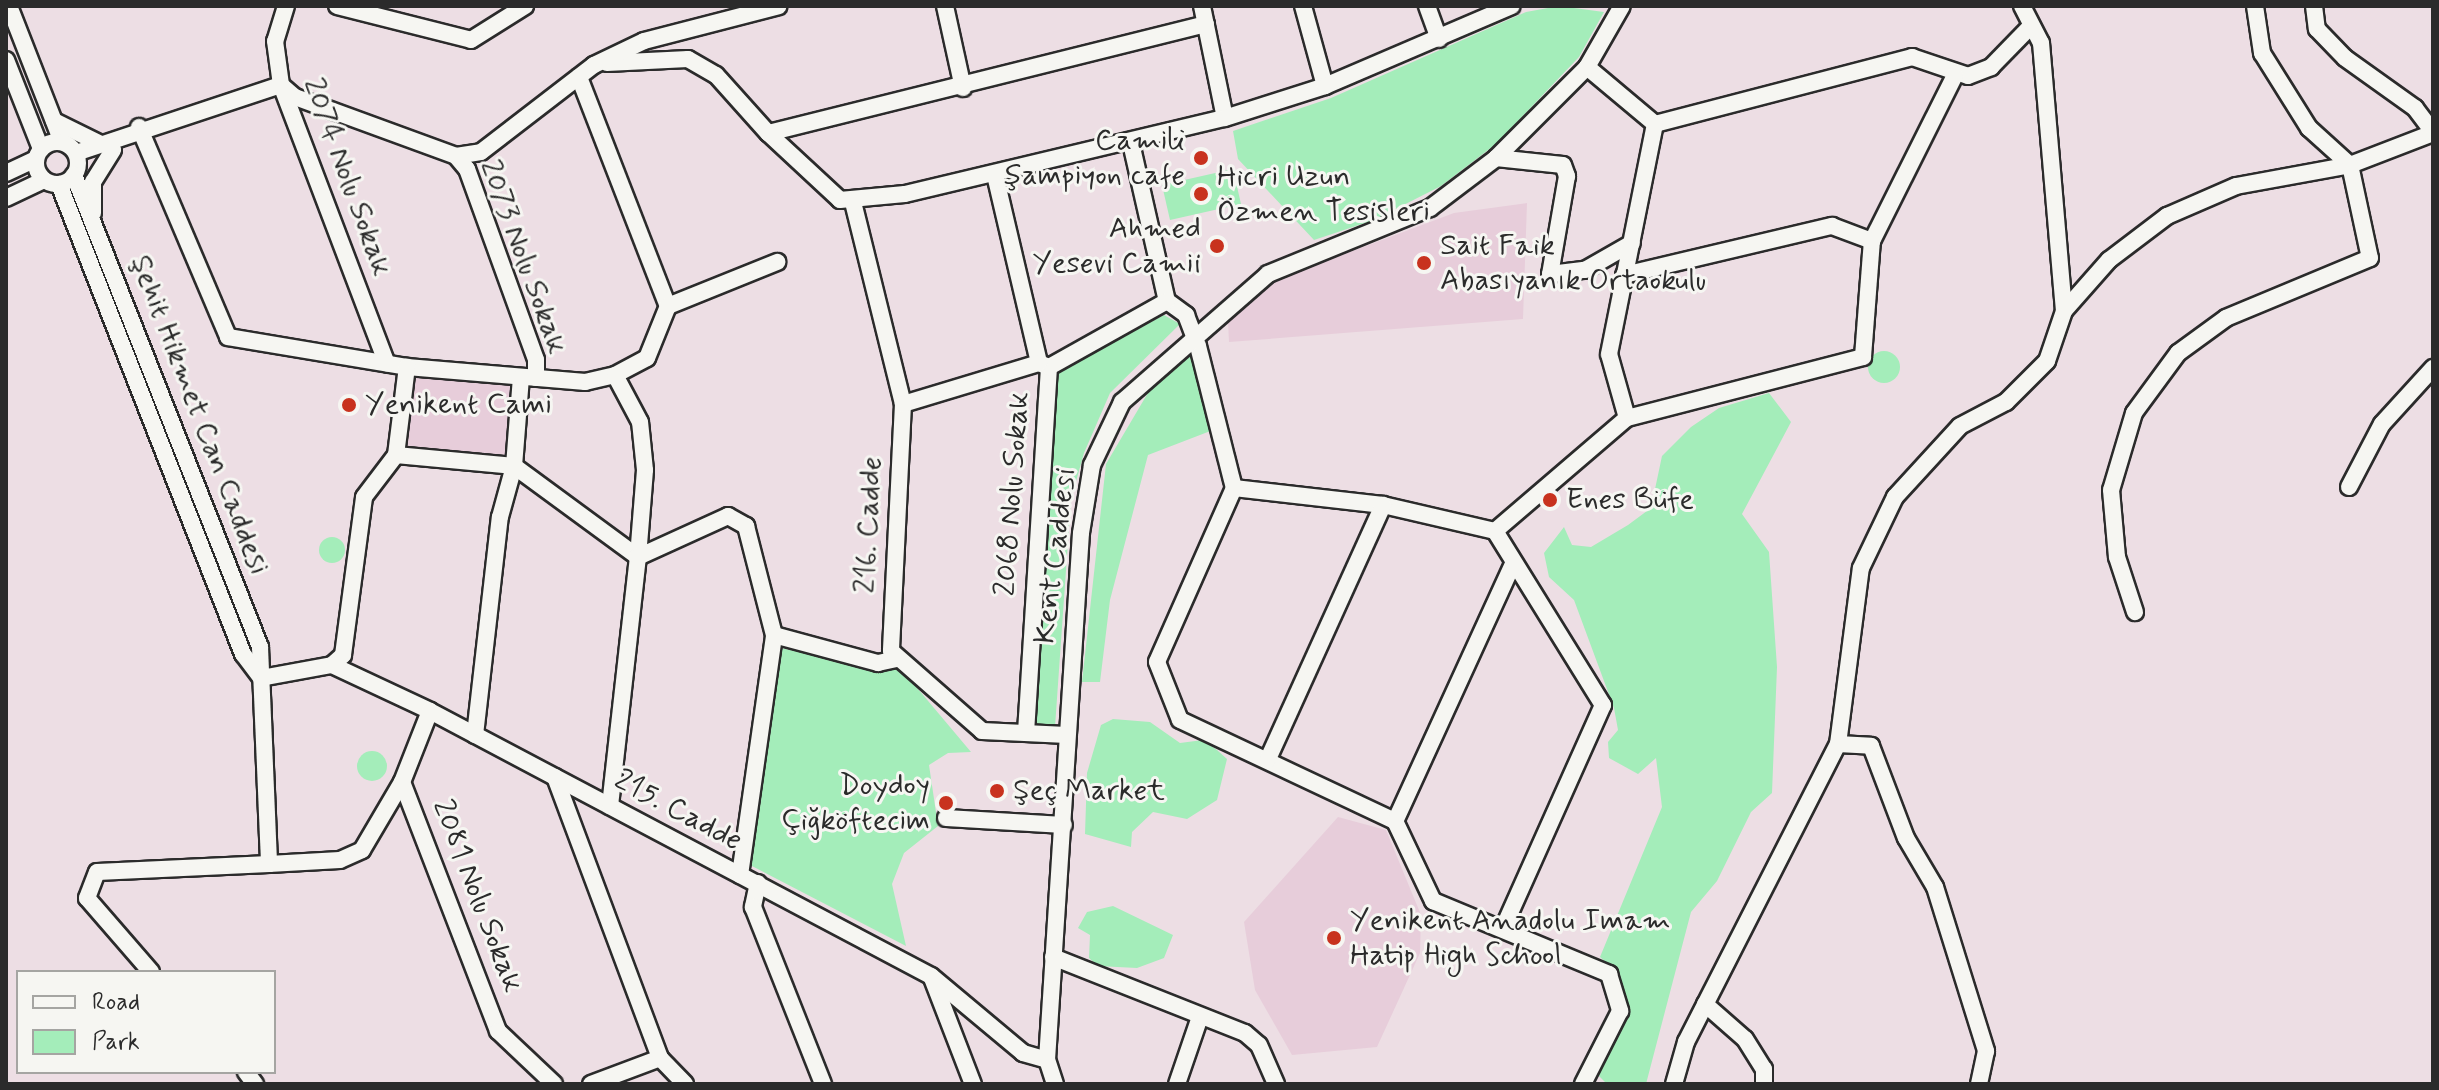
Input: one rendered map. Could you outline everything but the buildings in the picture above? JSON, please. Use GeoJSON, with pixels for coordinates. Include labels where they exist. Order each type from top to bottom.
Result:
{"type":"FeatureCollection","features":[{"type":"Feature","properties":{"kind":"street"},"geometry":{"type":"LineString","coordinates":[[9,6],[62,142],[76,164]]}},
{"type":"Feature","properties":{"kind":"street","name":"2074 Nolu Sokak"},"geometry":{"type":"LineString","coordinates":[[286,6],[275,41],[281,85],[387,364]]}},
{"type":"Feature","properties":{"kind":"street"},"geometry":{"type":"LineString","coordinates":[[337,6],[471,40],[525,6]]}},
{"type":"Feature","properties":{"kind":"street"},"geometry":{"type":"LineString","coordinates":[[6,198],[52,182],[139,127],[281,85],[295,97],[456,156],[501,141],[594,65],[644,41],[736,11],[779,6]]}},
{"type":"Feature","properties":{"kind":"street"},"geometry":{"type":"LineString","coordinates":[[945,6],[963,88]]}},
{"type":"Feature","properties":{"kind":"street"},"geometry":{"type":"LineString","coordinates":[[1202,6],[1225,118]]}},
{"type":"Feature","properties":{"kind":"street"},"geometry":{"type":"LineString","coordinates":[[1303,6],[1325,86]]}},
{"type":"Feature","properties":{"kind":"street"},"geometry":{"type":"LineString","coordinates":[[1427,6],[1439,39]]}},
{"type":"Feature","properties":{"kind":"street"},"geometry":{"type":"LineString","coordinates":[[594,65],[688,59],[716,75],[768,133],[840,200],[853,202],[995,175],[1225,118],[1325,86],[1512,6]]}},
{"type":"Feature","properties":{"kind":"street","name":"Kent Caddesi"},"geometry":{"type":"LineString","coordinates":[[1055,1084],[1047,1060],[1053,957],[1064,825],[1067,735],[1092,465],[1122,402],[1192,333],[1268,274],[1430,208],[1496,158],[1587,67],[1622,6]]}},
{"type":"Feature","properties":{"kind":"street"},"geometry":{"type":"LineString","coordinates":[[2022,6],[2030,27],[2041,43],[2064,311]]}},
{"type":"Feature","properties":{"kind":"street"},"geometry":{"type":"LineString","coordinates":[[2135,612],[2117,557],[2111,490],[2134,413],[2178,353],[2226,318],[2370,258],[2350,165],[2309,128],[2262,53],[2255,6]]}},
{"type":"Feature","properties":{"kind":"street"},"geometry":{"type":"LineString","coordinates":[[1674,1084],[1705,1004],[1838,744],[1861,568],[1895,497],[1960,426],[2006,402],[2047,361],[2064,311],[2109,260],[2167,216],[2236,186],[2350,165],[2433,132],[2415,108],[2345,58],[2317,29],[2314,6]]}},
{"type":"Feature","properties":{"kind":"street"},"geometry":{"type":"LineString","coordinates":[[768,133],[963,88],[1206,24]]}},
{"type":"Feature","properties":{"kind":"street"},"geometry":{"type":"LineString","coordinates":[[1655,124],[1912,57],[1955,75],[1991,67],[2030,27]]}},
{"type":"Feature","properties":{"kind":"street"},"geometry":{"type":"LineString","coordinates":[[6,60],[39,154]]}},
{"type":"Feature","properties":{"kind":"street"},"geometry":{"type":"LineString","coordinates":[[1587,67],[1655,124]]}},
{"type":"Feature","properties":{"kind":"street"},"geometry":{"type":"LineString","coordinates":[[1495,531],[1627,418],[1863,357],[1872,241],[1955,75]]}},
{"type":"Feature","properties":{"kind":"street"},"geometry":{"type":"LineString","coordinates":[[139,127],[228,337],[407,367],[585,382],[615,375],[647,358],[668,306],[579,77]]}},
{"type":"Feature","properties":{"kind":"street"},"geometry":{"type":"LineString","coordinates":[[54,121],[112,144]]}},
{"type":"Feature","properties":{"kind":"street"},"geometry":{"type":"LineString","coordinates":[[1627,418],[1609,354],[1655,124]]}},
{"type":"Feature","properties":{"kind":"street"},"geometry":{"type":"LineString","coordinates":[[6,173],[62,142]]}},
{"type":"Feature","properties":{"kind":"street"},"geometry":{"type":"LineString","coordinates":[[1131,143],[1167,301],[1186,315],[1234,488],[1157,662],[1180,720],[1395,821],[1433,901],[1609,974],[1620,1011],[1583,1084]]}},
{"type":"Feature","properties":{"kind":"street"},"geometry":{"type":"LineString","coordinates":[[93,218],[93,182],[112,144]]}},
{"type":"Feature","properties":{"kind":"street","name":"Şehit Hikmet Can Caddesi"},"geometry":{"type":"LineString","coordinates":[[39,154],[243,654],[261,678]]}},
{"type":"Feature","properties":{"kind":"street","name":"2073 Nolu Sokak"},"geometry":{"type":"LineString","coordinates":[[456,156],[467,169],[536,360],[529,378],[514,466],[500,517],[475,735]]}},
{"type":"Feature","properties":{"kind":"street"},"geometry":{"type":"LineString","coordinates":[[1496,158],[1563,165],[1567,176],[1550,274],[1585,270],[1632,243]]}},
{"type":"Feature","properties":{"kind":"street","name":"Şehit Hikmet Can Caddesi"},"geometry":{"type":"LineString","coordinates":[[76,164],[93,218],[260,647],[269,864]]}},
{"type":"Feature","properties":{"kind":"street","name":"2068 Nolu Sokak"},"geometry":{"type":"LineString","coordinates":[[995,175],[1044,365],[1026,731]]}},
{"type":"Feature","properties":{"kind":"street","name":"216. Cadde"},"geometry":{"type":"LineString","coordinates":[[853,202],[903,404],[891,651],[897,659]]}},
{"type":"Feature","properties":{"kind":"street"},"geometry":{"type":"LineString","coordinates":[[1624,275],[1832,226],[1872,241]]}},
{"type":"Feature","properties":{"kind":"street"},"geometry":{"type":"LineString","coordinates":[[668,306],[777,262]]}},
{"type":"Feature","properties":{"kind":"street"},"geometry":{"type":"LineString","coordinates":[[903,404],[1074,359],[1167,301]]}},
{"type":"Feature","properties":{"kind":"street"},"geometry":{"type":"LineString","coordinates":[[261,678],[332,665],[343,655],[364,497],[396,455],[407,367]]}},
{"type":"Feature","properties":{"kind":"street"},"geometry":{"type":"LineString","coordinates":[[2349,487],[2382,424],[2433,368]]}},
{"type":"Feature","properties":{"kind":"street"},"geometry":{"type":"LineString","coordinates":[[610,806],[645,470],[640,422],[615,375]]}},
{"type":"Feature","properties":{"kind":"street"},"geometry":{"type":"LineString","coordinates":[[396,455],[514,466],[638,557]]}},
{"type":"Feature","properties":{"kind":"street"},"geometry":{"type":"LineString","coordinates":[[1234,488],[1383,505],[1495,531]]}},
{"type":"Feature","properties":{"kind":"street"},"geometry":{"type":"LineString","coordinates":[[1268,759],[1383,505]]}},
{"type":"Feature","properties":{"kind":"street"},"geometry":{"type":"LineString","coordinates":[[638,557],[728,516],[746,526],[774,635],[740,875]]}},
{"type":"Feature","properties":{"kind":"street"},"geometry":{"type":"LineString","coordinates":[[1495,531],[1512,566],[1603,705],[1503,929]]}},
{"type":"Feature","properties":{"kind":"street"},"geometry":{"type":"LineString","coordinates":[[1395,821],[1512,566]]}},
{"type":"Feature","properties":{"kind":"street"},"geometry":{"type":"LineString","coordinates":[[774,635],[878,663],[897,659],[982,731],[1067,735]]}},
{"type":"Feature","properties":{"kind":"street","name":"215. Cadde"},"geometry":{"type":"LineString","coordinates":[[332,665],[430,711],[931,976],[1023,1053],[1047,1060]]}},
{"type":"Feature","properties":{"kind":"street","name":"2081 Nolu Sokak"},"geometry":{"type":"LineString","coordinates":[[430,711],[402,782],[498,1031],[554,1084]]}},
{"type":"Feature","properties":{"kind":"street"},"geometry":{"type":"LineString","coordinates":[[1838,744],[1871,746],[1906,838],[1935,887],[1986,1051],[1979,1084]]}},
{"type":"Feature","properties":{"kind":"street"},"geometry":{"type":"LineString","coordinates":[[555,777],[660,1058],[685,1084]]}},
{"type":"Feature","properties":{"kind":"street"},"geometry":{"type":"LineString","coordinates":[[149,970],[87,898],[97,872],[340,860],[362,850],[402,782]]}},
{"type":"Feature","properties":{"kind":"street"},"geometry":{"type":"LineString","coordinates":[[946,818],[1064,825]]}},
{"type":"Feature","properties":{"kind":"street"},"geometry":{"type":"LineString","coordinates":[[758,883],[753,907],[823,1084]]}},
{"type":"Feature","properties":{"kind":"street"},"geometry":{"type":"LineString","coordinates":[[1053,957],[1200,1017],[1259,1045],[1276,1084]]}},
{"type":"Feature","properties":{"kind":"street"},"geometry":{"type":"LineString","coordinates":[[931,976],[973,1084]]}},
{"type":"Feature","properties":{"kind":"street"},"geometry":{"type":"LineString","coordinates":[[1705,1004],[1745,1039],[1764,1069],[1764,1084]]}},
{"type":"Feature","properties":{"kind":"street"},"geometry":{"type":"LineString","coordinates":[[1177,1084],[1200,1017]]}},
{"type":"Feature","properties":{"kind":"street"},"geometry":{"type":"LineString","coordinates":[[591,1084],[660,1058]]}},
{"type":"Feature","properties":{"kind":"shaded area","name":"Sait Faik Abasıyanık Ortaokulu"},"geometry":{"type":"Polygon","coordinates":[[[1527,203],[1523,319],[1229,342],[1228,321],[1278,279],[1454,213],[1527,203]]]}},
{"type":"Feature","properties":{"kind":"shaded area"},"geometry":{"type":"Polygon","coordinates":[[[414,373],[515,384],[506,460],[405,448],[414,373]]]}},
{"type":"Feature","properties":{"kind":"shaded area","name":"Yenikent Anadolu Imam Hatip High School"},"geometry":{"type":"Polygon","coordinates":[[[1338,817],[1386,830],[1421,915],[1420,953],[1377,1047],[1292,1055],[1255,990],[1244,922],[1338,817]]]}},
{"type":"Feature","properties":{"kind":"green space"},"geometry":{"type":"Polygon","coordinates":[[[1559,6],[1604,12],[1579,57],[1496,144],[1441,186],[1374,220],[1314,240],[1238,159],[1233,131],[1331,98],[1526,12],[1559,6]]]}},
{"type":"Feature","properties":{"kind":"green space","name":"Hicri Uzun Özmen Tesisleri"},"geometry":{"type":"Polygon","coordinates":[[[1233,169],[1241,204],[1170,220],[1162,185],[1233,169]]]}},
{"type":"Feature","properties":{"kind":"green space"},"geometry":{"type":"Polygon","coordinates":[[[1164,315],[1180,324],[1110,393],[1084,453],[1071,499],[1055,727],[1036,725],[1054,374],[1164,315]]]}},
{"type":"Feature","properties":{"kind":"green space"},"geometry":{"type":"Polygon","coordinates":[[[1884,351],[1895,356],[1900,367],[1895,378],[1884,383],[1873,378],[1868,367],[1873,356],[1884,351]]]}},
{"type":"Feature","properties":{"kind":"green space"},"geometry":{"type":"Polygon","coordinates":[[[1190,352],[1213,430],[1148,455],[1110,600],[1100,682],[1082,682],[1106,464],[1152,386],[1190,352]]]}},
{"type":"Feature","properties":{"kind":"green space"},"geometry":{"type":"Polygon","coordinates":[[[1769,393],[1791,422],[1742,514],[1769,552],[1777,667],[1772,793],[1751,812],[1717,881],[1691,912],[1646,1084],[1607,1084],[1598,1075],[1627,1008],[1618,973],[1600,957],[1662,807],[1656,758],[1638,774],[1609,758],[1608,742],[1618,730],[1614,708],[1574,600],[1549,577],[1544,553],[1564,527],[1572,545],[1591,547],[1628,525],[1651,508],[1662,456],[1691,427],[1719,408],[1769,393]]]}},
{"type":"Feature","properties":{"kind":"green space"},"geometry":{"type":"Polygon","coordinates":[[[332,537],[341,541],[345,550],[341,559],[332,563],[323,559],[319,550],[323,541],[332,537]]]}},
{"type":"Feature","properties":{"kind":"green space"},"geometry":{"type":"Polygon","coordinates":[[[781,648],[878,669],[897,664],[971,752],[948,753],[929,765],[938,826],[904,853],[892,884],[906,946],[750,865],[781,648]]]}},
{"type":"Feature","properties":{"kind":"green space"},"geometry":{"type":"Polygon","coordinates":[[[1113,719],[1150,722],[1180,743],[1203,740],[1217,750],[1227,759],[1217,800],[1187,819],[1153,812],[1132,832],[1131,847],[1085,834],[1087,773],[1101,725],[1113,719]]]}},
{"type":"Feature","properties":{"kind":"green space"},"geometry":{"type":"Polygon","coordinates":[[[372,751],[383,755],[387,766],[383,777],[372,781],[361,777],[357,766],[361,755],[372,751]]]}},
{"type":"Feature","properties":{"kind":"green space"},"geometry":{"type":"Polygon","coordinates":[[[1113,906],[1173,935],[1164,958],[1137,968],[1098,966],[1089,958],[1090,935],[1078,928],[1087,912],[1113,906]]]}},
{"type":"Feature","properties":{"kind":"place","name":"Camili şampiyon cafe"},"geometry":{"type":"Point","coordinates":[1201,158]}},
{"type":"Feature","properties":{"kind":"place","name":"Hicri Uzun Özmen Tesisleri"},"geometry":{"type":"Point","coordinates":[1201,194]}},
{"type":"Feature","properties":{"kind":"place","name":"Ahmed Yesevi Camii"},"geometry":{"type":"Point","coordinates":[1217,246]}},
{"type":"Feature","properties":{"kind":"place","name":"Sait Faik Abasıyanık Ortaokulu"},"geometry":{"type":"Point","coordinates":[1424,263]}},
{"type":"Feature","properties":{"kind":"place","name":"Yenikent Cami"},"geometry":{"type":"Point","coordinates":[349,405]}},
{"type":"Feature","properties":{"kind":"place","name":"Enes Büfe"},"geometry":{"type":"Point","coordinates":[1550,500]}},
{"type":"Feature","properties":{"kind":"place","name":"Şeç Market"},"geometry":{"type":"Point","coordinates":[997,791]}},
{"type":"Feature","properties":{"kind":"place","name":"Doydoy Çiğköftecim"},"geometry":{"type":"Point","coordinates":[946,803]}},
{"type":"Feature","properties":{"kind":"place","name":"Yenikent Anadolu Imam Hatip High School"},"geometry":{"type":"Point","coordinates":[1334,938]}}]}
